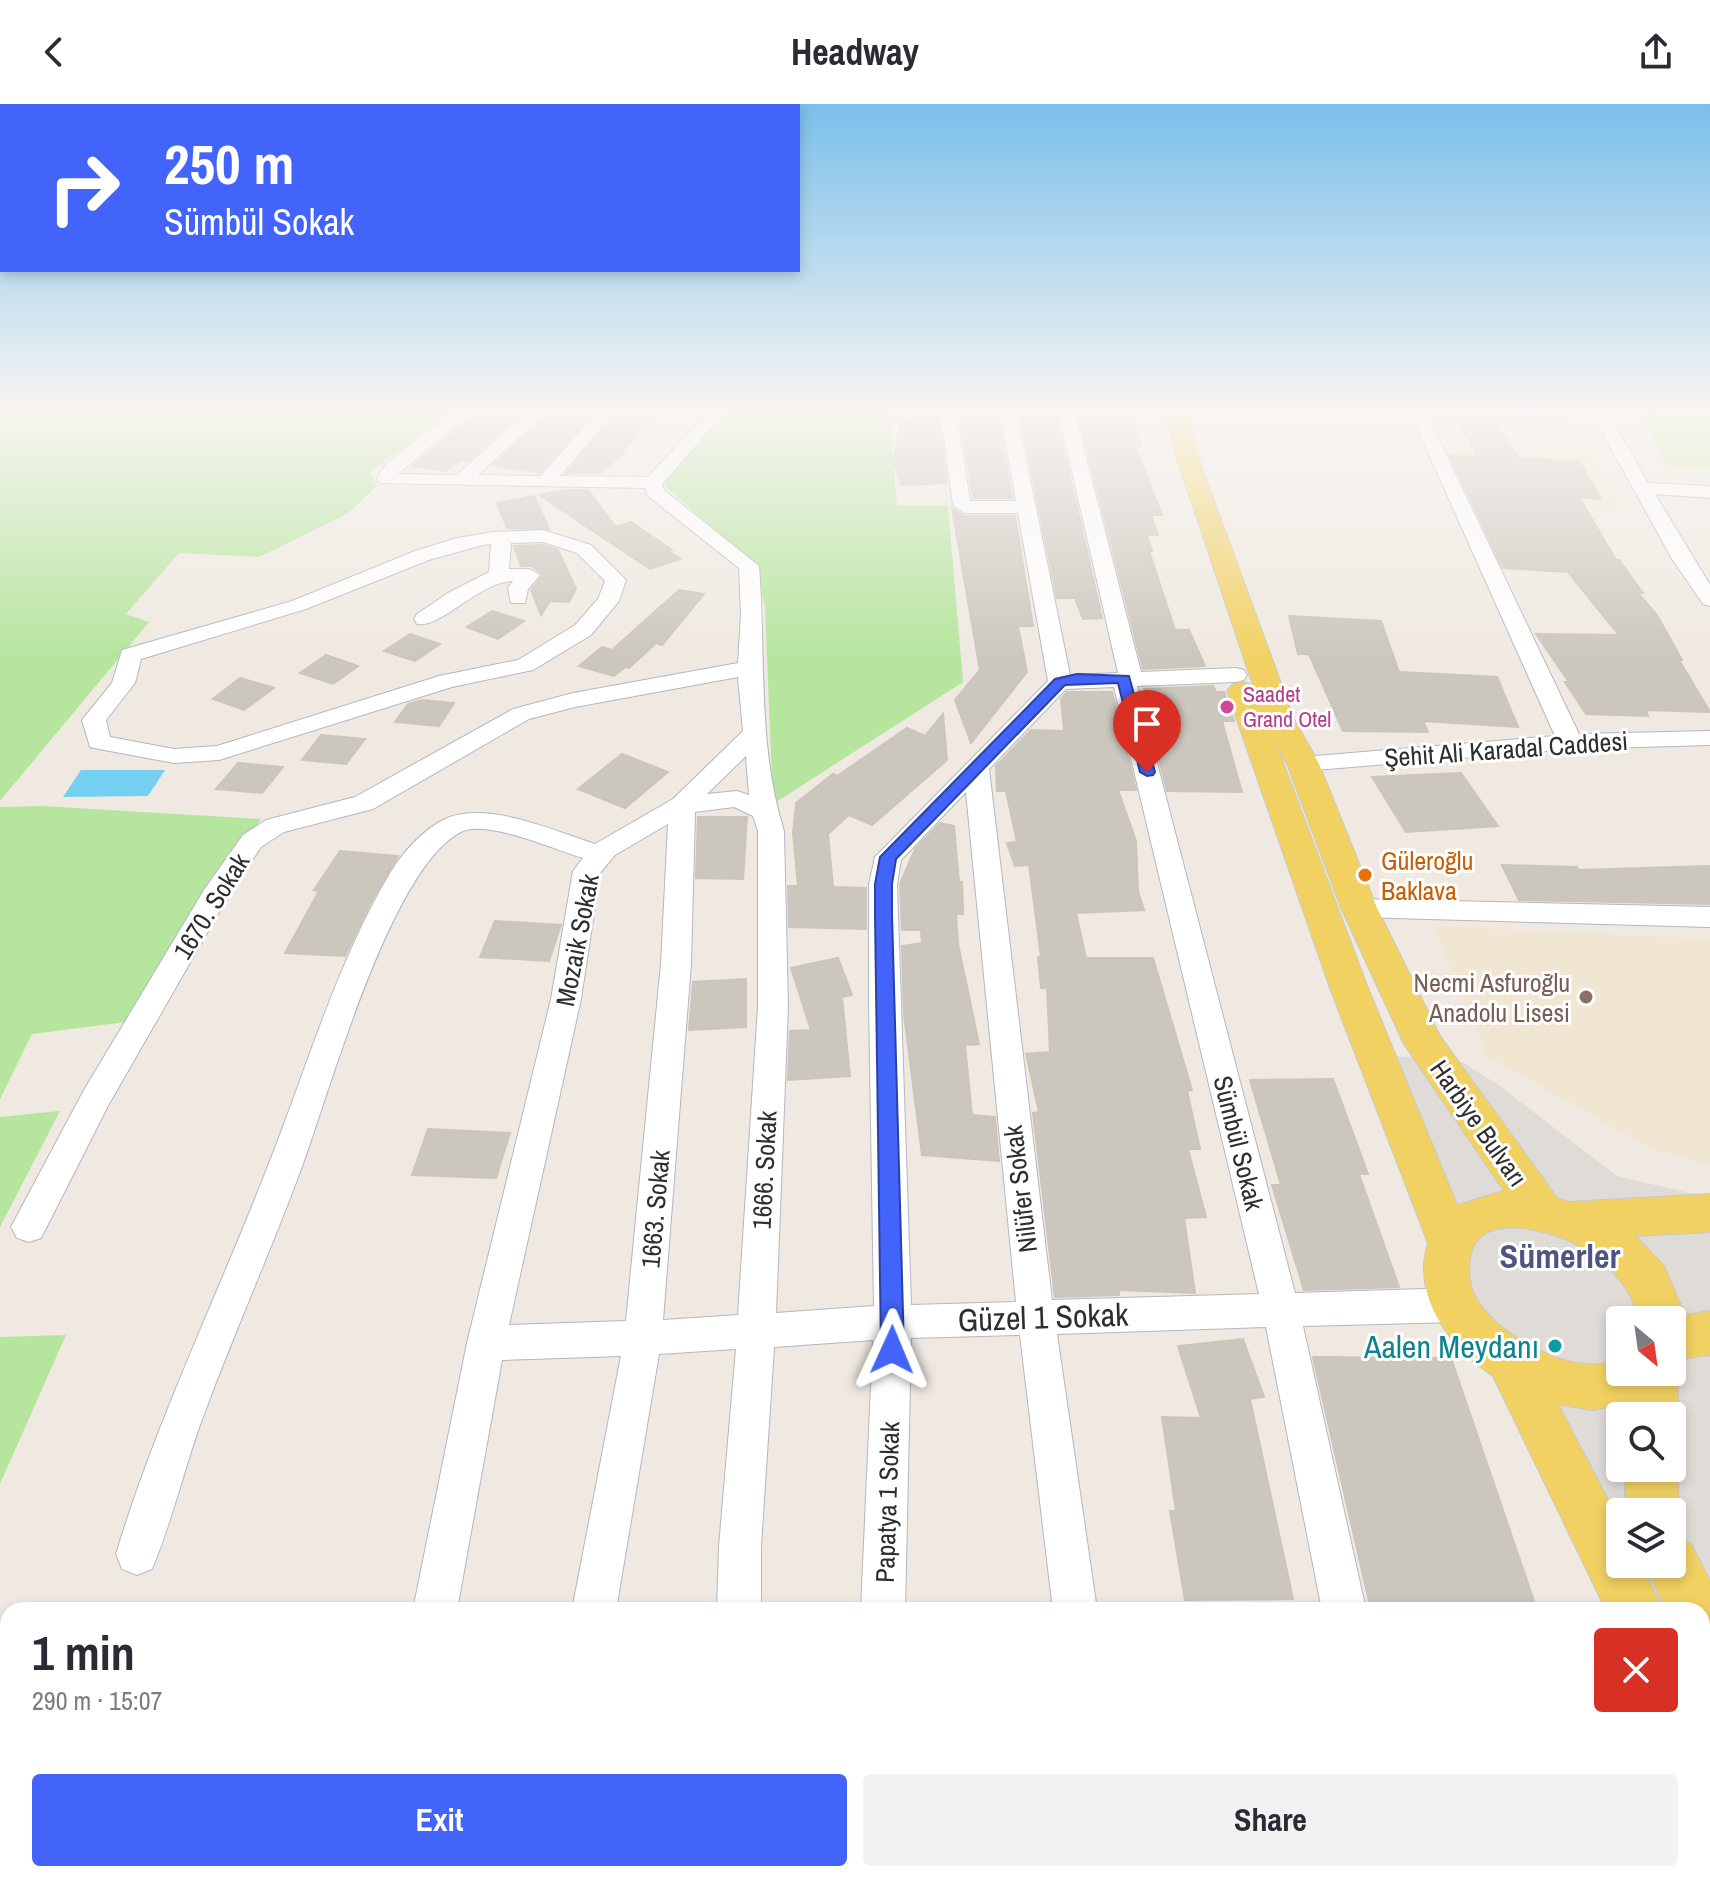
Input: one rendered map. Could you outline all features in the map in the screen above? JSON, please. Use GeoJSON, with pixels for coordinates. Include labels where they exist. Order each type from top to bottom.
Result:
{"type":"FeatureCollection","features":[{"type":"Feature","properties":{"kind":"main road"},"geometry":{"type":"LineString","coordinates":[[1175,493],[1236,675],[1349,988],[1450,1243],[1446,1262],[1448,1283],[1456,1305],[1489,1345],[1511,1362],[1543,1378],[1576,1386],[1606,1386]]}},
{"type":"Feature","properties":{"kind":"main road","name":"Harbiye Bulvarı"},"geometry":{"type":"LineString","coordinates":[[1200,493],[1279,719],[1303,764],[1359,908],[1424,1044],[1556,1215]]}},
{"type":"Feature","properties":{"kind":"main road","name":"Harbiye Bulvarı"},"geometry":{"type":"LineString","coordinates":[[1450,1243],[1464,1225],[1485,1213],[1510,1208],[1556,1215],[1603,1236],[1630,1259],[1650,1285],[1657,1306]]}},
{"type":"Feature","properties":{"kind":"main road"},"geometry":{"type":"LineString","coordinates":[[1556,1215],[1710,1213]]}},
{"type":"Feature","properties":{"kind":"main road"},"geometry":{"type":"LineString","coordinates":[[1686,1336],[1710,1333]]}},
{"type":"Feature","properties":{"kind":"main road"},"geometry":{"type":"LineString","coordinates":[[1511,1362],[1631,1602]]}},
{"type":"Feature","properties":{"kind":"main road"},"geometry":{"type":"LineString","coordinates":[[1679,1578],[1691,1602]]}},
{"type":"Feature","properties":{"kind":"street"},"geometry":{"type":"LineString","coordinates":[[656,493],[722,548],[749,566],[752,615],[749,668],[756,732]]}},
{"type":"Feature","properties":{"kind":"street"},"geometry":{"type":"LineString","coordinates":[[959,493],[965,507],[1026,507]]}},
{"type":"Feature","properties":{"kind":"street"},"geometry":{"type":"LineString","coordinates":[[1023,493],[1060,682],[1236,675]]}},
{"type":"Feature","properties":{"kind":"street","name":"Sümbül Sokak"},"geometry":{"type":"LineString","coordinates":[[1085,493],[1281,1309],[1342,1602]]}},
{"type":"Feature","properties":{"kind":"street"},"geometry":{"type":"LineString","coordinates":[[1455,493],[1570,742]]}},
{"type":"Feature","properties":{"kind":"street"},"geometry":{"type":"LineString","coordinates":[[1647,493],[1682,559],[1710,600]]}},
{"type":"Feature","properties":{"kind":"street"},"geometry":{"type":"LineString","coordinates":[[543,536],[574,541],[593,553],[616,580],[608,601],[583,630],[525,665],[447,681],[219,753],[174,756],[99,742],[94,720],[122,687],[131,671],[130,655],[155,645],[299,605],[414,558],[466,542],[543,536]]}},
{"type":"Feature","properties":{"kind":"street"},"geometry":{"type":"LineString","coordinates":[[499,575],[501,537]]}},
{"type":"Feature","properties":{"kind":"street"},"geometry":{"type":"LineString","coordinates":[[425,619],[455,597],[499,575],[530,575],[518,588],[518,599]]}},
{"type":"Feature","properties":{"kind":"street"},"geometry":{"type":"LineString","coordinates":[[521,714],[516,688],[525,665]]}},
{"type":"Feature","properties":{"kind":"street","name":"1670. Sokak"},"geometry":{"type":"LineString","coordinates":[[29,1227],[125,1048],[214,897],[252,841],[275,826],[364,803],[521,714],[573,700],[749,668]]}},
{"type":"Feature","properties":{"kind":"street","name":"Papatya 1 Sokak"},"geometry":{"type":"LineString","coordinates":[[883,1602],[893,1322],[883,884],[888,857],[1060,682]]}},
{"type":"Feature","properties":{"kind":"street","name":"Mozaik Sokak"},"geometry":{"type":"LineString","coordinates":[[437,1602],[486,1343],[566,999],[587,871],[598,854],[682,805],[756,732]]}},
{"type":"Feature","properties":{"kind":"street","name":"1666. Sokak"},"geometry":{"type":"LineString","coordinates":[[739,1602],[773,1007],[771,831],[765,811],[756,732]]}},
{"type":"Feature","properties":{"kind":"street","name":"Şehit Ali Karadal Caddesi"},"geometry":{"type":"LineString","coordinates":[[1303,764],[1570,742],[1710,738]]}},
{"type":"Feature","properties":{"kind":"street","name":"Nilüfer Sokak"},"geometry":{"type":"LineString","coordinates":[[976,766],[1035,1317],[1074,1602]]}},
{"type":"Feature","properties":{"kind":"street"},"geometry":{"type":"LineString","coordinates":[[682,805],[737,799],[765,811]]}},
{"type":"Feature","properties":{"kind":"street","name":"1663. Sokak"},"geometry":{"type":"LineString","coordinates":[[595,1602],[643,1338],[676,964],[682,805]]}},
{"type":"Feature","properties":{"kind":"street"},"geometry":{"type":"LineString","coordinates":[[137,1554],[168,1451],[282,1174],[315,1080],[402,875],[438,836],[458,823],[474,820],[506,826],[598,854]]}},
{"type":"Feature","properties":{"kind":"street"},"geometry":{"type":"LineString","coordinates":[[1359,908],[1710,917]]}},
{"type":"Feature","properties":{"kind":"street","name":"Güzel 1 Sokak"},"geometry":{"type":"LineString","coordinates":[[486,1343],[643,1338],[893,1322],[1456,1305]]}},
{"type":"Feature","properties":{"kind":"shaded area"},"geometry":{"type":"Polygon","coordinates":[[[1459,493],[1613,493],[1622,508],[1461,498],[1459,493]]]}},
{"type":"Feature","properties":{"kind":"shaded area","name":"Necmi Asfuroğlu Anadolu Lisesi"},"geometry":{"type":"Polygon","coordinates":[[[1433,926],[1710,939],[1710,1166],[1650,1148],[1487,1056],[1433,926]]]}},
{"type":"Feature","properties":{"kind":"shaded area","name":"Aalen Meydanı"},"geometry":{"type":"Polygon","coordinates":[[[1361,1053],[1462,1062],[1497,1084],[1617,1176],[1694,1194],[1710,1226],[1710,1602],[1603,1602],[1361,1053]]]}},
{"type":"Feature","properties":{"kind":"green space"},"geometry":{"type":"Polygon","coordinates":[[[0,493],[370,493],[347,514],[259,557],[179,553],[126,614],[149,622],[0,801],[0,493]]]}},
{"type":"Feature","properties":{"kind":"green space"},"geometry":{"type":"Polygon","coordinates":[[[673,493],[896,493],[897,505],[948,506],[963,682],[773,804],[765,607],[755,566],[673,493]]]}},
{"type":"Feature","properties":{"kind":"green space"},"geometry":{"type":"Polygon","coordinates":[[[42,806],[261,819],[126,1022],[32,1034],[0,1099],[0,807],[42,806]]]}},
{"type":"Feature","properties":{"kind":"green space"},"geometry":{"type":"Polygon","coordinates":[[[60,1111],[0,1227],[0,1117],[60,1111]]]}},
{"type":"Feature","properties":{"kind":"green space"},"geometry":{"type":"Polygon","coordinates":[[[66,1335],[0,1484],[0,1337],[66,1335]]]}},
{"type":"Feature","properties":{"kind":"water"},"geometry":{"type":"Polygon","coordinates":[[[81,770],[165,770],[148,796],[63,797],[81,770]]]}},
{"type":"Feature","properties":{"kind":"building"},"geometry":{"type":"Polygon","coordinates":[[[590,493],[616,527],[631,522],[680,559],[650,569],[539,495],[590,493]]]}},
{"type":"Feature","properties":{"kind":"building"},"geometry":{"type":"Polygon","coordinates":[[[972,493],[1011,493],[1012,498],[973,498],[972,493]]]}},
{"type":"Feature","properties":{"kind":"building"},"geometry":{"type":"Polygon","coordinates":[[[1036,493],[1074,493],[1102,618],[1083,619],[1075,598],[1057,598],[1036,493]]]}},
{"type":"Feature","properties":{"kind":"building"},"geometry":{"type":"Polygon","coordinates":[[[1098,493],[1153,493],[1162,515],[1151,515],[1158,535],[1147,535],[1152,551],[1149,551],[1175,630],[1189,630],[1205,666],[1143,669],[1098,493]]]}},
{"type":"Feature","properties":{"kind":"building"},"geometry":{"type":"Polygon","coordinates":[[[1467,493],[1598,493],[1601,499],[1579,497],[1616,560],[1619,560],[1643,593],[1638,593],[1657,615],[1710,712],[1646,710],[1648,716],[1586,714],[1565,682],[1569,682],[1536,634],[1619,635],[1568,572],[1503,568],[1467,493]]]}},
{"type":"Feature","properties":{"kind":"building"},"geometry":{"type":"Polygon","coordinates":[[[534,496],[549,529],[507,528],[497,503],[534,496]]]}},
{"type":"Feature","properties":{"kind":"building"},"geometry":{"type":"Polygon","coordinates":[[[952,508],[965,516],[1015,516],[1033,626],[1018,626],[1027,672],[971,743],[955,700],[980,670],[952,508]]]}},
{"type":"Feature","properties":{"kind":"building"},"geometry":{"type":"Polygon","coordinates":[[[543,545],[558,550],[576,589],[569,602],[550,601],[541,615],[531,590],[543,575],[532,566],[521,566],[514,546],[543,545]]]}},
{"type":"Feature","properties":{"kind":"building"},"geometry":{"type":"Polygon","coordinates":[[[679,590],[704,594],[662,645],[656,643],[629,668],[625,667],[614,676],[579,666],[602,647],[612,650],[679,590]]]}},
{"type":"Feature","properties":{"kind":"building"},"geometry":{"type":"Polygon","coordinates":[[[492,611],[524,621],[498,639],[467,627],[492,611]]]}},
{"type":"Feature","properties":{"kind":"building"},"geometry":{"type":"Polygon","coordinates":[[[1289,616],[1381,621],[1399,672],[1497,677],[1518,727],[1423,721],[1428,732],[1343,731],[1309,654],[1298,654],[1289,616]]]}},
{"type":"Feature","properties":{"kind":"building"},"geometry":{"type":"Polygon","coordinates":[[[410,634],[440,644],[415,661],[384,651],[410,634]]]}},
{"type":"Feature","properties":{"kind":"building"},"geometry":{"type":"Polygon","coordinates":[[[326,655],[358,666],[333,684],[300,673],[326,655]]]}},
{"type":"Feature","properties":{"kind":"building"},"geometry":{"type":"Polygon","coordinates":[[[240,678],[274,688],[244,710],[213,699],[240,678]]]}},
{"type":"Feature","properties":{"kind":"building"},"geometry":{"type":"Polygon","coordinates":[[[1213,686],[1216,692],[1224,692],[1234,721],[1222,721],[1242,792],[1167,791],[1142,693],[1145,693],[1144,689],[1213,686]]]}},
{"type":"Feature","properties":{"kind":"building"},"geometry":{"type":"Polygon","coordinates":[[[1067,692],[1112,692],[1136,790],[1118,790],[1136,841],[1138,891],[1144,910],[1076,913],[1086,958],[1153,958],[1192,1090],[1187,1091],[1200,1149],[1188,1149],[1206,1217],[1184,1218],[1195,1293],[1119,1290],[1119,1295],[1055,1297],[1033,1113],[1039,1112],[1026,1054],[1050,1052],[1047,988],[1041,988],[1038,957],[1041,957],[1029,865],[1015,866],[1007,843],[1017,842],[1006,791],[997,791],[996,766],[1031,730],[1064,731],[1061,699],[1067,692]]]}},
{"type":"Feature","properties":{"kind":"building"},"geometry":{"type":"Polygon","coordinates":[[[422,700],[454,703],[439,726],[395,722],[408,704],[422,700]]]}},
{"type":"Feature","properties":{"kind":"building"},"geometry":{"type":"Polygon","coordinates":[[[943,714],[947,760],[872,825],[849,815],[828,834],[833,887],[866,888],[866,929],[789,927],[788,886],[798,886],[793,833],[796,803],[833,774],[837,776],[907,728],[925,736],[943,714]]]}},
{"type":"Feature","properties":{"kind":"building"},"geometry":{"type":"Polygon","coordinates":[[[321,735],[365,739],[346,764],[302,760],[321,735]]]}},
{"type":"Feature","properties":{"kind":"building"},"geometry":{"type":"Polygon","coordinates":[[[622,754],[668,772],[625,808],[578,789],[622,754]]]}},
{"type":"Feature","properties":{"kind":"building"},"geometry":{"type":"Polygon","coordinates":[[[238,763],[283,767],[262,793],[216,789],[238,763]]]}},
{"type":"Feature","properties":{"kind":"building"},"geometry":{"type":"Polygon","coordinates":[[[1461,773],[1498,826],[1406,832],[1372,777],[1461,773]]]}},
{"type":"Feature","properties":{"kind":"building"},"geometry":{"type":"Polygon","coordinates":[[[698,817],[747,817],[743,879],[696,878],[698,817]]]}},
{"type":"Feature","properties":{"kind":"building"},"geometry":{"type":"Polygon","coordinates":[[[940,823],[954,826],[959,882],[962,882],[963,914],[956,914],[958,944],[979,1044],[965,1045],[972,1115],[995,1117],[999,1161],[922,1155],[904,1015],[902,946],[922,943],[921,930],[902,930],[900,884],[915,849],[940,823]]]}},
{"type":"Feature","properties":{"kind":"building"},"geometry":{"type":"Polygon","coordinates":[[[340,851],[398,856],[345,956],[285,953],[319,891],[314,890],[340,851]]]}},
{"type":"Feature","properties":{"kind":"building"},"geometry":{"type":"Polygon","coordinates":[[[1502,865],[1577,867],[1578,870],[1710,866],[1710,904],[1519,900],[1502,865]]]}},
{"type":"Feature","properties":{"kind":"building"},"geometry":{"type":"Polygon","coordinates":[[[495,921],[561,925],[549,961],[480,957],[495,921]]]}},
{"type":"Feature","properties":{"kind":"building"},"geometry":{"type":"Polygon","coordinates":[[[838,958],[852,995],[842,997],[850,1076],[788,1080],[790,1031],[811,1030],[791,968],[838,958]]]}},
{"type":"Feature","properties":{"kind":"building"},"geometry":{"type":"Polygon","coordinates":[[[746,979],[746,1027],[689,1030],[693,982],[746,979]]]}},
{"type":"Feature","properties":{"kind":"building"},"geometry":{"type":"Polygon","coordinates":[[[1333,1079],[1368,1174],[1359,1174],[1399,1287],[1304,1290],[1272,1185],[1281,1185],[1250,1080],[1333,1079]]]}},
{"type":"Feature","properties":{"kind":"building"},"geometry":{"type":"Polygon","coordinates":[[[428,1129],[510,1133],[496,1178],[412,1175],[428,1129]]]}},
{"type":"Feature","properties":{"kind":"building"},"geometry":{"type":"Polygon","coordinates":[[[1243,1339],[1264,1397],[1250,1399],[1293,1599],[1185,1600],[1170,1511],[1176,1511],[1162,1417],[1201,1418],[1178,1346],[1243,1339]]]}},
{"type":"Feature","properties":{"kind":"building"},"geometry":{"type":"Polygon","coordinates":[[[1313,1357],[1451,1358],[1534,1602],[1369,1602],[1313,1357]]]}},
{"type":"Feature","properties":{"kind":"place","name":"Saadet Grand Otel"},"geometry":{"type":"Point","coordinates":[1227,707]}},
{"type":"Feature","properties":{"kind":"place","name":"Güleroğlu Baklava"},"geometry":{"type":"Point","coordinates":[1365,875]}},
{"type":"Feature","properties":{"kind":"place","name":"Necmi Asfuroğlu Anadolu Lisesi"},"geometry":{"type":"Point","coordinates":[1586,997]}},
{"type":"Feature","properties":{"kind":"place","name":"Aalen Meydanı"},"geometry":{"type":"Point","coordinates":[1555,1346]}},
{"type":"Feature","properties":{"kind":"district","name":"Sümerler"},"geometry":{"type":"Point","coordinates":[1560,1256]}},
{"type":"Feature","properties":{"kind":"route"},"geometry":{"type":"LineString","coordinates":[[892,1350],[883,884],[888,857],[1060,682],[1124,679],[1147,772]]}}]}
